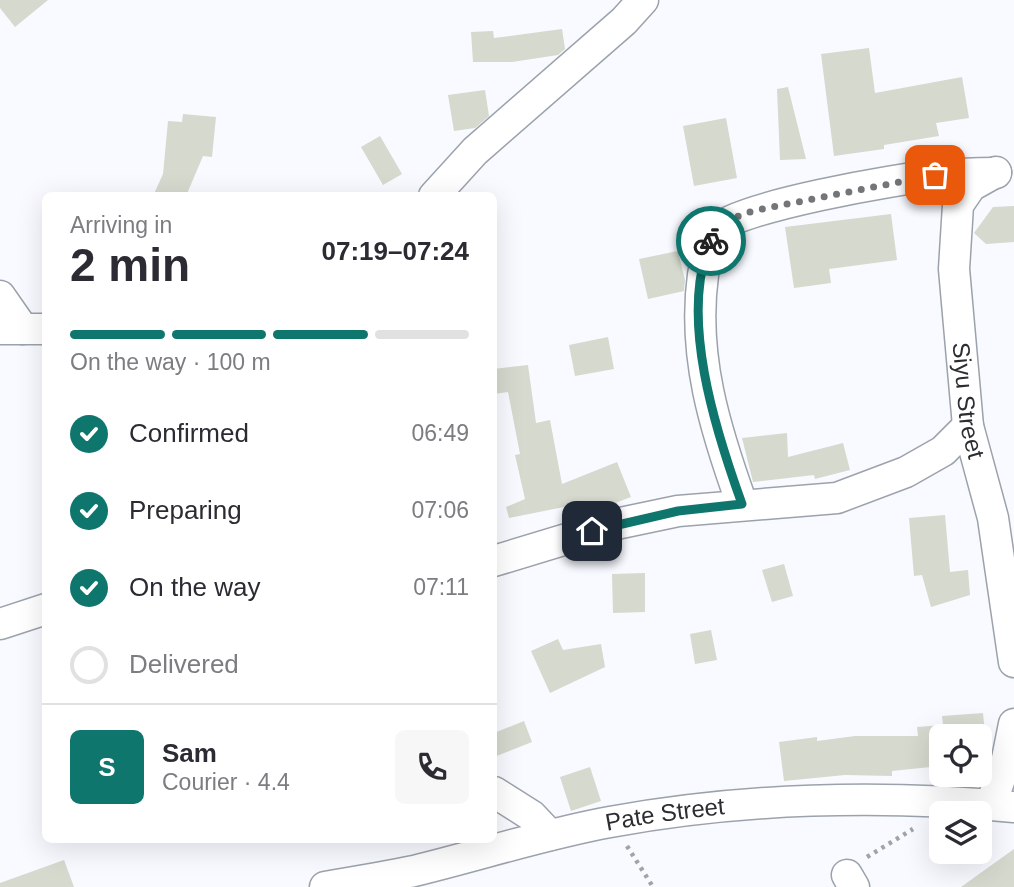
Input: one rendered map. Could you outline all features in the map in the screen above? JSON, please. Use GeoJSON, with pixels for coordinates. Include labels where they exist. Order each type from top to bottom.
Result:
{"type":"FeatureCollection","features":[{"type":"Feature","properties":{"kind":"street"},"geometry":{"type":"LineString","coordinates":[[437,192],[475,151],[624,21],[643,0]]}},
{"type":"Feature","properties":{"kind":"street"},"geometry":{"type":"LineString","coordinates":[[742,504],[724,454],[706,387],[700,342],[704,271],[707,250],[716,229],[735,217],[774,206],[935,175],[1005,171]]}},
{"type":"Feature","properties":{"kind":"street","name":"Siyu Street"},"geometry":{"type":"LineString","coordinates":[[1005,171],[971,186],[958,205],[954,269],[968,426],[993,518],[1014,662]]}},
{"type":"Feature","properties":{"kind":"street"},"geometry":{"type":"LineString","coordinates":[[0,296],[23,329]]}},
{"type":"Feature","properties":{"kind":"street"},"geometry":{"type":"LineString","coordinates":[[497,560],[616,524],[678,511],[837,498],[906,472],[943,451],[968,426]]}},
{"type":"Feature","properties":{"kind":"street"},"geometry":{"type":"LineString","coordinates":[[0,624],[42,610]]}},
{"type":"Feature","properties":{"kind":"street"},"geometry":{"type":"LineString","coordinates":[[1002,806],[1014,724]]}},
{"type":"Feature","properties":{"kind":"street"},"geometry":{"type":"LineString","coordinates":[[497,794],[532,816],[550,835]]}},
{"type":"Feature","properties":{"kind":"street","name":"Pate Street"},"geometry":{"type":"LineString","coordinates":[[325,887],[412,871],[611,822],[771,804],[929,802]]}},
{"type":"Feature","properties":{"kind":"path"},"geometry":{"type":"LineString","coordinates":[[850,881],[867,857],[929,817]]}},
{"type":"Feature","properties":{"kind":"path"},"geometry":{"type":"LineString","coordinates":[[611,822],[653,887]]}},
{"type":"Feature","properties":{"kind":"building"},"geometry":{"type":"Polygon","coordinates":[[[0,0],[48,0],[15,27],[0,8],[0,0]]]}},
{"type":"Feature","properties":{"kind":"building"},"geometry":{"type":"Polygon","coordinates":[[[562,29],[565,49],[558,55],[512,62],[473,62],[471,32],[493,31],[494,38],[562,29]]]}},
{"type":"Feature","properties":{"kind":"building"},"geometry":{"type":"Polygon","coordinates":[[[869,48],[875,93],[962,77],[969,118],[936,123],[939,136],[884,145],[884,149],[834,156],[821,54],[869,48]]]}},
{"type":"Feature","properties":{"kind":"building"},"geometry":{"type":"Polygon","coordinates":[[[788,87],[806,159],[780,160],[777,89],[788,87]]]}},
{"type":"Feature","properties":{"kind":"building"},"geometry":{"type":"Polygon","coordinates":[[[485,90],[489,116],[475,128],[454,131],[448,95],[485,90]]]}},
{"type":"Feature","properties":{"kind":"building"},"geometry":{"type":"Polygon","coordinates":[[[183,114],[216,117],[212,157],[203,156],[188,192],[155,192],[163,174],[168,121],[182,122],[183,114]]]}},
{"type":"Feature","properties":{"kind":"building"},"geometry":{"type":"Polygon","coordinates":[[[726,118],[737,178],[694,186],[683,126],[726,118]]]}},
{"type":"Feature","properties":{"kind":"building"},"geometry":{"type":"Polygon","coordinates":[[[380,136],[402,174],[383,185],[361,147],[380,136]]]}},
{"type":"Feature","properties":{"kind":"building"},"geometry":{"type":"Polygon","coordinates":[[[1014,206],[1014,242],[986,244],[974,233],[993,207],[1014,206]]]}},
{"type":"Feature","properties":{"kind":"building"},"geometry":{"type":"Polygon","coordinates":[[[891,214],[897,260],[829,269],[831,283],[794,288],[785,227],[891,214]]]}},
{"type":"Feature","properties":{"kind":"building"},"geometry":{"type":"Polygon","coordinates":[[[678,251],[685,280],[684,291],[648,299],[639,259],[678,251]]]}},
{"type":"Feature","properties":{"kind":"building"},"geometry":{"type":"Polygon","coordinates":[[[608,337],[614,369],[575,376],[569,345],[608,337]]]}},
{"type":"Feature","properties":{"kind":"building"},"geometry":{"type":"Polygon","coordinates":[[[528,365],[536,423],[550,420],[562,484],[617,462],[631,497],[597,510],[594,501],[509,518],[506,507],[525,499],[515,455],[520,454],[508,392],[497,394],[497,369],[528,365]]]}},
{"type":"Feature","properties":{"kind":"building"},"geometry":{"type":"Polygon","coordinates":[[[787,433],[788,457],[843,443],[850,470],[815,479],[814,475],[753,482],[742,438],[787,433]]]}},
{"type":"Feature","properties":{"kind":"building"},"geometry":{"type":"Polygon","coordinates":[[[945,515],[950,572],[968,570],[970,595],[931,607],[922,575],[914,576],[909,518],[945,515]]]}},
{"type":"Feature","properties":{"kind":"building"},"geometry":{"type":"Polygon","coordinates":[[[784,564],[793,596],[772,602],[762,570],[784,564]]]}},
{"type":"Feature","properties":{"kind":"building"},"geometry":{"type":"Polygon","coordinates":[[[645,573],[645,612],[613,613],[612,574],[645,573]]]}},
{"type":"Feature","properties":{"kind":"building"},"geometry":{"type":"Polygon","coordinates":[[[711,630],[717,660],[695,664],[690,634],[711,630]]]}},
{"type":"Feature","properties":{"kind":"building"},"geometry":{"type":"Polygon","coordinates":[[[558,639],[563,650],[601,644],[605,667],[550,693],[531,651],[558,639]]]}},
{"type":"Feature","properties":{"kind":"building"},"geometry":{"type":"Polygon","coordinates":[[[983,713],[984,724],[943,724],[942,716],[983,713]]]}},
{"type":"Feature","properties":{"kind":"building"},"geometry":{"type":"Polygon","coordinates":[[[524,721],[532,742],[497,756],[497,732],[524,721]]]}},
{"type":"Feature","properties":{"kind":"building"},"geometry":{"type":"Polygon","coordinates":[[[929,726],[929,767],[892,771],[892,776],[845,775],[784,781],[779,742],[817,737],[817,741],[855,736],[918,736],[917,727],[929,726]]]}},
{"type":"Feature","properties":{"kind":"building"},"geometry":{"type":"Polygon","coordinates":[[[590,767],[601,801],[571,811],[560,777],[590,767]]]}},
{"type":"Feature","properties":{"kind":"building"},"geometry":{"type":"Polygon","coordinates":[[[1014,849],[1014,887],[961,887],[1014,849]]]}},
{"type":"Feature","properties":{"kind":"building"},"geometry":{"type":"Polygon","coordinates":[[[64,860],[74,887],[0,887],[0,883],[64,860]]]}},
{"type":"Feature","properties":{"kind":"way so far"},"geometry":{"type":"LineString","coordinates":[[711,241],[716,229],[735,217],[757,210],[935,175]]}},
{"type":"Feature","properties":{"kind":"route"},"geometry":{"type":"LineString","coordinates":[[592,531],[678,511],[742,504],[724,454],[706,387],[700,342],[701,292],[707,250],[711,241]]}}]}
